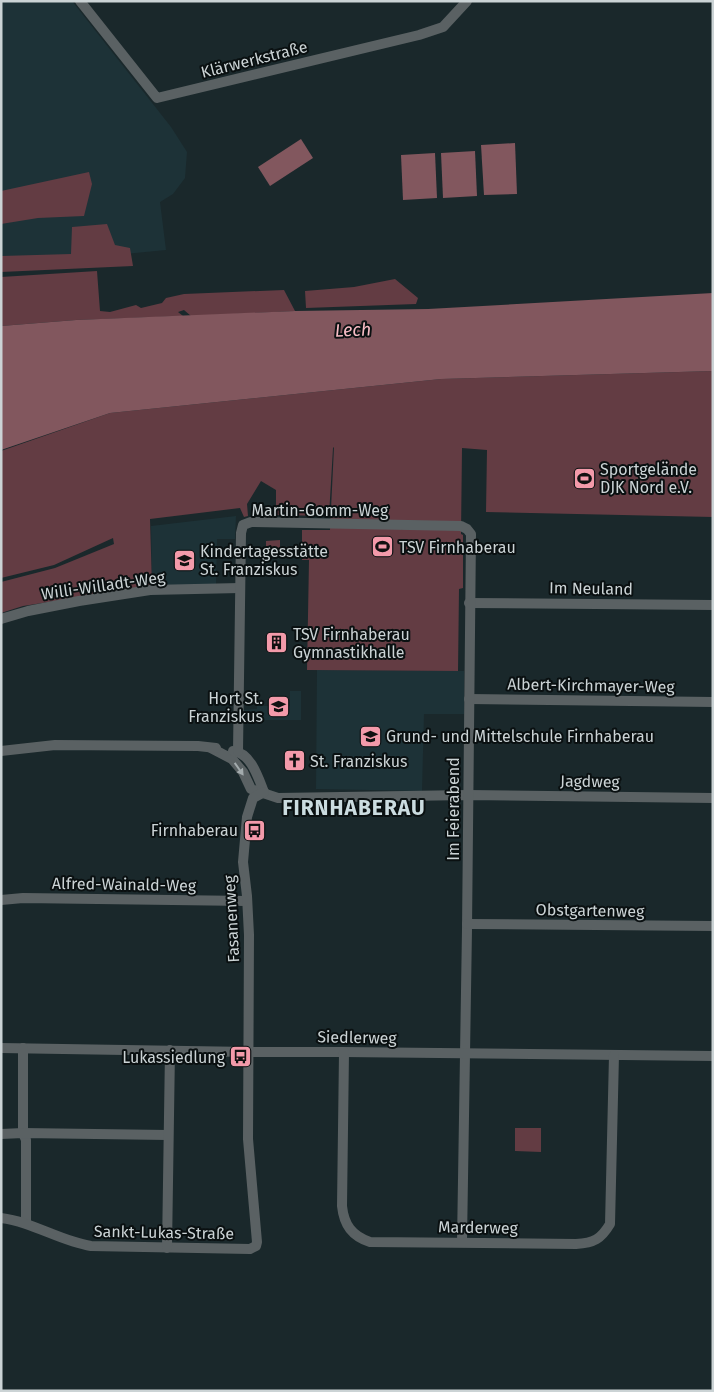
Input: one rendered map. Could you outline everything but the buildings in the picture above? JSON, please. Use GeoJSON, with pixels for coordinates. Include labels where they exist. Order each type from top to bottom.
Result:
{"type":"FeatureCollection","features":[{"type":"Feature","properties":{"kind":"street","name":"Klärwerkstraße"},"geometry":{"type":"LineString","coordinates":[[80,1],[157,98],[443,27],[467,1]]}},
{"type":"Feature","properties":{"kind":"street","name":"Martin-Gomm-Weg"},"geometry":{"type":"LineString","coordinates":[[238,751],[241,532],[243,525],[251,522],[461,526],[471,534]]}},
{"type":"Feature","properties":{"kind":"street","name":"Im Feierabend"},"geometry":{"type":"LineString","coordinates":[[462,1242],[466,1054],[471,534]]}},
{"type":"Feature","properties":{"kind":"street","name":"Willi-Willadt-Weg"},"geometry":{"type":"LineString","coordinates":[[1,619],[28,611],[79,601],[150,590],[240,588]]}},
{"type":"Feature","properties":{"kind":"street","name":"Im Neuland"},"geometry":{"type":"LineString","coordinates":[[470,603],[713,605]]}},
{"type":"Feature","properties":{"kind":"street","name":"Albert-Kirchmayer-Weg"},"geometry":{"type":"LineString","coordinates":[[470,699],[713,702]]}},
{"type":"Feature","properties":{"kind":"street"},"geometry":{"type":"LineString","coordinates":[[1,751],[55,746],[198,746],[238,751],[243,754],[255,770],[264,792]]}},
{"type":"Feature","properties":{"kind":"street"},"geometry":{"type":"LineString","coordinates":[[211,748],[232,759],[243,772],[251,789],[264,792]]}},
{"type":"Feature","properties":{"kind":"street","name":"Jagdweg"},"geometry":{"type":"LineString","coordinates":[[264,792],[278,798],[468,795],[713,798]]}},
{"type":"Feature","properties":{"kind":"street","name":"Fasanenweg"},"geometry":{"type":"LineString","coordinates":[[249,1052],[249,935],[243,862],[247,817],[253,798],[264,792]]}},
{"type":"Feature","properties":{"kind":"street","name":"Alfred-Wainald-Weg"},"geometry":{"type":"LineString","coordinates":[[1,900],[23,898],[247,900]]}},
{"type":"Feature","properties":{"kind":"street","name":"Obstgartenweg"},"geometry":{"type":"LineString","coordinates":[[467,924],[713,926]]}},
{"type":"Feature","properties":{"kind":"street","name":"Siedlerweg"},"geometry":{"type":"LineString","coordinates":[[1,1048],[713,1056]]}},
{"type":"Feature","properties":{"kind":"street"},"geometry":{"type":"LineString","coordinates":[[23,1048],[26,1223]]}},
{"type":"Feature","properties":{"kind":"street"},"geometry":{"type":"LineString","coordinates":[[167,1248],[170,1050]]}},
{"type":"Feature","properties":{"kind":"street","name":"Sankt-Lukas-Straße"},"geometry":{"type":"LineString","coordinates":[[1,1218],[26,1223],[87,1246],[250,1249],[256,1246],[248,1139],[249,1052]]}},
{"type":"Feature","properties":{"kind":"street","name":"Marderweg"},"geometry":{"type":"LineString","coordinates":[[344,1052],[342,1206],[345,1221],[350,1230],[370,1242],[580,1244],[593,1242],[604,1235],[611,1219],[614,1055]]}},
{"type":"Feature","properties":{"kind":"street"},"geometry":{"type":"LineString","coordinates":[[1,1134],[168,1135]]}},
{"type":"Feature","properties":{"kind":"shaded area"},"geometry":{"type":"Polygon","coordinates":[[[1,1],[72,1],[171,127],[187,152],[185,178],[173,194],[160,202],[166,250],[1,266],[1,1]]]}},
{"type":"Feature","properties":{"kind":"shaded area"},"geometry":{"type":"Polygon","coordinates":[[[89,172],[92,184],[84,216],[38,218],[1,224],[1,191],[89,172]]]}},
{"type":"Feature","properties":{"kind":"shaded area"},"geometry":{"type":"Polygon","coordinates":[[[107,224],[115,245],[130,248],[133,266],[1,272],[1,256],[71,254],[72,227],[107,224]]]}},
{"type":"Feature","properties":{"kind":"shaded area"},"geometry":{"type":"Polygon","coordinates":[[[97,271],[100,311],[110,312],[136,305],[141,308],[162,303],[166,298],[184,294],[284,290],[295,311],[191,316],[184,310],[178,312],[183,316],[76,320],[1,326],[1,277],[97,271]]]}},
{"type":"Feature","properties":{"kind":"shaded area"},"geometry":{"type":"Polygon","coordinates":[[[395,279],[418,298],[416,304],[306,308],[305,291],[354,287],[395,279]]]}},
{"type":"Feature","properties":{"kind":"shaded area"},"geometry":{"type":"Polygon","coordinates":[[[713,371],[713,517],[486,512],[487,450],[462,448],[461,534],[463,535],[463,588],[459,589],[458,671],[307,670],[309,560],[302,560],[302,530],[330,530],[334,447],[329,516],[276,515],[276,490],[261,481],[247,504],[248,516],[244,517],[240,508],[150,519],[152,586],[23,606],[1,613],[1,582],[55,568],[114,544],[113,538],[54,565],[1,578],[1,451],[110,413],[441,379],[713,371]]]}},
{"type":"Feature","properties":{"kind":"shaded area","name":"Kindertagesstätte St. Franziskus"},"geometry":{"type":"Polygon","coordinates":[[[236,516],[235,539],[217,539],[216,586],[152,586],[151,526],[236,516]]]}},
{"type":"Feature","properties":{"kind":"shaded area"},"geometry":{"type":"Polygon","coordinates":[[[280,540],[280,553],[266,554],[266,541],[280,540]]]}},
{"type":"Feature","properties":{"kind":"shaded area","name":"Grund- und Mittelschule Firnhaberau"},"geometry":{"type":"Polygon","coordinates":[[[317,670],[464,671],[464,714],[424,714],[422,791],[316,789],[317,670]]]}},
{"type":"Feature","properties":{"kind":"shaded area","name":"Hort St. Franziskus"},"geometry":{"type":"Polygon","coordinates":[[[290,691],[301,691],[301,720],[264,720],[264,723],[244,724],[244,710],[257,709],[257,706],[290,706],[290,691]]]}},
{"type":"Feature","properties":{"kind":"shaded area"},"geometry":{"type":"Polygon","coordinates":[[[515,1128],[541,1128],[541,1152],[515,1151],[515,1128]]]}},
{"type":"Feature","properties":{"kind":"water"},"geometry":{"type":"Polygon","coordinates":[[[301,139],[313,158],[270,186],[258,167],[301,139]]]}},
{"type":"Feature","properties":{"kind":"water"},"geometry":{"type":"Polygon","coordinates":[[[515,143],[517,194],[484,195],[481,145],[515,143]]]}},
{"type":"Feature","properties":{"kind":"water"},"geometry":{"type":"Polygon","coordinates":[[[475,151],[477,196],[443,198],[441,153],[475,151]]]}},
{"type":"Feature","properties":{"kind":"water"},"geometry":{"type":"Polygon","coordinates":[[[435,153],[437,198],[403,200],[401,155],[435,153]]]}},
{"type":"Feature","properties":{"kind":"water","name":"Lech"},"geometry":{"type":"Polygon","coordinates":[[[713,293],[713,371],[441,379],[110,413],[1,450],[1,326],[76,320],[295,311],[428,309],[713,293]]]}},
{"type":"Feature","properties":{"kind":"place","name":"Sportgelände DJK Nord e.V."},"geometry":{"type":"Point","coordinates":[584,478]}},
{"type":"Feature","properties":{"kind":"place","name":"TSV Firnhaberau"},"geometry":{"type":"Point","coordinates":[383,547]}},
{"type":"Feature","properties":{"kind":"place","name":"Kindertagesstätte St. Franziskus"},"geometry":{"type":"Point","coordinates":[184,560]}},
{"type":"Feature","properties":{"kind":"place","name":"TSV Firnhaberau Gymnastikhalle"},"geometry":{"type":"Point","coordinates":[277,643]}},
{"type":"Feature","properties":{"kind":"place","name":"Hort St. Franziskus"},"geometry":{"type":"Point","coordinates":[279,707]}},
{"type":"Feature","properties":{"kind":"place","name":"Grund- und Mittelschule Firnhaberau"},"geometry":{"type":"Point","coordinates":[370,736]}},
{"type":"Feature","properties":{"kind":"place","name":"St. Franziskus"},"geometry":{"type":"Point","coordinates":[294,761]}},
{"type":"Feature","properties":{"kind":"place","name":"Firnhaberau"},"geometry":{"type":"Point","coordinates":[254,830]}},
{"type":"Feature","properties":{"kind":"place","name":"Lukassiedlung"},"geometry":{"type":"Point","coordinates":[241,1057]}},
{"type":"Feature","properties":{"kind":"district","name":"FIRNHABERAU"},"geometry":{"type":"Point","coordinates":[354,808]}}]}
